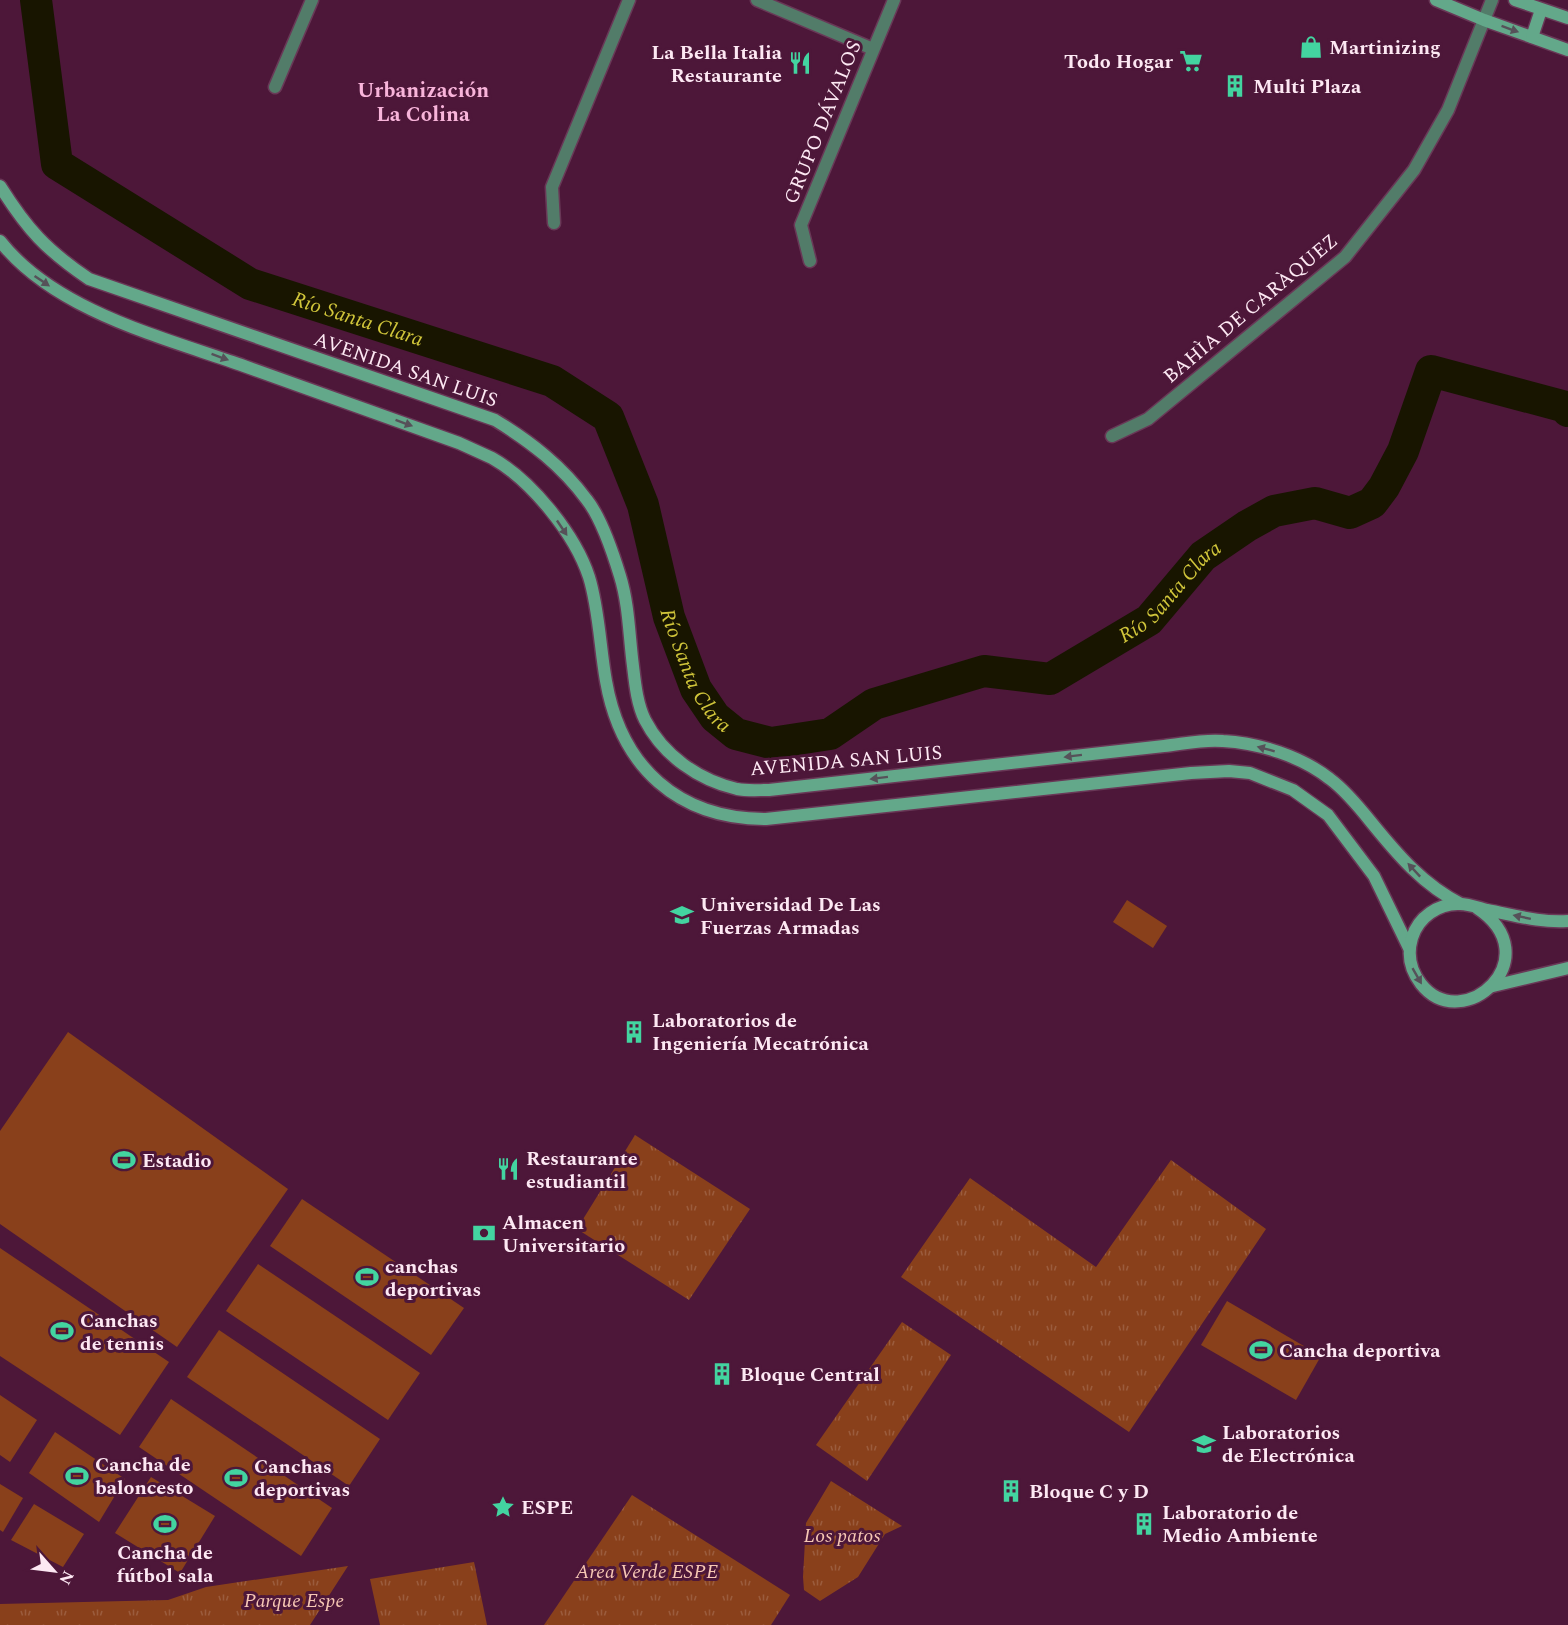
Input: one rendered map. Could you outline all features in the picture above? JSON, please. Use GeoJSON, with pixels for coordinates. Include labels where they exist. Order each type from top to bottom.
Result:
{"type":"FeatureCollection","features":[{"type":"Feature","properties":{"kind":"street"},"geometry":{"type":"LineString","coordinates":[[275,87],[312,0]]}},
{"type":"Feature","properties":{"kind":"street"},"geometry":{"type":"LineString","coordinates":[[554,224],[552,187],[629,0]]}},
{"type":"Feature","properties":{"kind":"street"},"geometry":{"type":"LineString","coordinates":[[757,0],[873,49]]}},
{"type":"Feature","properties":{"kind":"street","name":"GRUPO DÁVALOS"},"geometry":{"type":"LineString","coordinates":[[810,261],[801,225],[894,0]]}},
{"type":"Feature","properties":{"kind":"street"},"geometry":{"type":"LineString","coordinates":[[1436,0],[1568,50]]}},
{"type":"Feature","properties":{"kind":"street","name":"BAHÌA DE CARÀQUEZ"},"geometry":{"type":"LineString","coordinates":[[1112,435],[1148,419],[1345,257],[1414,170],[1448,110],[1492,0]]}},
{"type":"Feature","properties":{"kind":"street"},"geometry":{"type":"LineString","coordinates":[[1515,0],[1568,18]]}},
{"type":"Feature","properties":{"kind":"street"},"geometry":{"type":"LineString","coordinates":[[1532,37],[1541,10]]}},
{"type":"Feature","properties":{"kind":"street","name":"AVENIDA SAN LUIS"},"geometry":{"type":"LineString","coordinates":[[0,186],[38,240],[62,261],[89,279],[495,420],[536,446],[589,502],[612,551],[621,578],[630,628],[633,666],[644,718],[670,754],[690,770],[707,779],[739,789],[769,790],[1164,746],[1222,741],[1250,745],[1278,752],[1330,779],[1428,884],[1461,904]]}},
{"type":"Feature","properties":{"kind":"street"},"geometry":{"type":"LineString","coordinates":[[0,241],[15,260],[39,280],[97,313],[459,443],[494,459],[529,487],[560,524],[576,549],[589,578],[606,684],[626,743],[655,782],[678,797],[721,814],[743,819],[766,819],[1191,773],[1229,771],[1250,773],[1293,790],[1328,814],[1374,876],[1409,948]]}},
{"type":"Feature","properties":{"kind":"street"},"geometry":{"type":"LineString","coordinates":[[1477,908],[1495,922],[1505,942],[1506,958],[1502,973],[1493,986],[1481,995],[1467,1000],[1452,1001],[1438,997],[1425,989],[1410,963],[1409,948],[1413,934],[1421,921],[1432,911],[1446,905],[1461,904],[1538,920],[1568,921]]}},
{"type":"Feature","properties":{"kind":"street"},"geometry":{"type":"LineString","coordinates":[[1493,986],[1568,968]]}},
{"type":"Feature","properties":{"kind":"green space"},"geometry":{"type":"Polygon","coordinates":[[[1127,900],[1167,926],[1153,948],[1113,922],[1127,900]]]}},
{"type":"Feature","properties":{"kind":"green space","name":"Estadio"},"geometry":{"type":"Polygon","coordinates":[[[68,1032],[288,1189],[177,1347],[0,1224],[0,1131],[68,1032]]]}},
{"type":"Feature","properties":{"kind":"green space"},"geometry":{"type":"Polygon","coordinates":[[[635,1135],[750,1209],[689,1300],[577,1229],[635,1135]]]}},
{"type":"Feature","properties":{"kind":"green space"},"geometry":{"type":"Polygon","coordinates":[[[1171,1160],[1266,1229],[1129,1432],[901,1277],[970,1178],[1096,1267],[1171,1160]]]}},
{"type":"Feature","properties":{"kind":"green space","name":"canchas deportivas"},"geometry":{"type":"Polygon","coordinates":[[[302,1199],[464,1308],[431,1355],[270,1246],[302,1199]]]}},
{"type":"Feature","properties":{"kind":"green space","name":"Canchas de tennis"},"geometry":{"type":"Polygon","coordinates":[[[0,1248],[169,1362],[120,1435],[0,1356],[0,1248]]]}},
{"type":"Feature","properties":{"kind":"green space","name":"canchas deportivas"},"geometry":{"type":"Polygon","coordinates":[[[258,1264],[420,1373],[388,1420],[226,1311],[258,1264]]]}},
{"type":"Feature","properties":{"kind":"green space","name":"Cancha deportiva"},"geometry":{"type":"Polygon","coordinates":[[[1227,1301],[1321,1356],[1296,1400],[1201,1345],[1227,1301]]]}},
{"type":"Feature","properties":{"kind":"green space"},"geometry":{"type":"Polygon","coordinates":[[[902,1322],[951,1355],[867,1481],[816,1445],[902,1322]]]}},
{"type":"Feature","properties":{"kind":"green space","name":"Canchas deportivas"},"geometry":{"type":"Polygon","coordinates":[[[219,1330],[380,1439],[349,1486],[187,1377],[219,1330]]]}},
{"type":"Feature","properties":{"kind":"green space"},"geometry":{"type":"Polygon","coordinates":[[[0,1395],[37,1420],[10,1462],[0,1455],[0,1395]]]}},
{"type":"Feature","properties":{"kind":"green space","name":"Canchas deportivas"},"geometry":{"type":"Polygon","coordinates":[[[171,1399],[332,1508],[301,1556],[139,1447],[171,1399]]]}},
{"type":"Feature","properties":{"kind":"green space","name":"Cancha de baloncesto"},"geometry":{"type":"Polygon","coordinates":[[[55,1432],[125,1479],[99,1522],[29,1473],[55,1432]]]}},
{"type":"Feature","properties":{"kind":"green space","name":"Cancha de fútbol sala"},"geometry":{"type":"Polygon","coordinates":[[[151,1477],[215,1516],[180,1573],[115,1533],[151,1477]]]}},
{"type":"Feature","properties":{"kind":"green space","name":"Los patos"},"geometry":{"type":"Polygon","coordinates":[[[831,1481],[902,1526],[885,1534],[858,1577],[820,1601],[804,1590],[806,1523],[831,1481]]]}},
{"type":"Feature","properties":{"kind":"green space"},"geometry":{"type":"Polygon","coordinates":[[[0,1484],[23,1498],[3,1532],[0,1530],[0,1484]]]}},
{"type":"Feature","properties":{"kind":"green space","name":"Area Verde ESPE"},"geometry":{"type":"Polygon","coordinates":[[[632,1495],[790,1595],[771,1625],[544,1625],[632,1495]]]}},
{"type":"Feature","properties":{"kind":"green space"},"geometry":{"type":"Polygon","coordinates":[[[34,1504],[84,1534],[63,1567],[11,1540],[34,1504]]]}},
{"type":"Feature","properties":{"kind":"green space"},"geometry":{"type":"Polygon","coordinates":[[[474,1562],[487,1625],[380,1625],[370,1579],[474,1562]]]}},
{"type":"Feature","properties":{"kind":"green space","name":"Parque Espe"},"geometry":{"type":"Polygon","coordinates":[[[348,1566],[310,1625],[0,1625],[0,1604],[168,1600],[206,1587],[348,1566]]]}},
{"type":"Feature","properties":{"kind":"waterway","name":"Río Santa Clara"},"geometry":{"type":"LineString","coordinates":[[36,0],[57,164],[250,284],[552,381],[608,417],[643,505],[669,617],[696,689],[715,717],[736,734],[771,743],[830,734],[874,704],[984,671],[1050,679],[1149,620],[1203,556],[1274,511],[1315,503],[1350,513],[1372,503],[1384,487],[1403,451],[1431,371],[1566,407],[1568,411]]}},
{"type":"Feature","properties":{"kind":"place","name":"Martinizing"},"geometry":{"type":"Point","coordinates":[1311,47]}},
{"type":"Feature","properties":{"kind":"place","name":"Todo Hogar"},"geometry":{"type":"Point","coordinates":[1191,61]}},
{"type":"Feature","properties":{"kind":"place","name":"La Bella Italia Restaurante"},"geometry":{"type":"Point","coordinates":[800,63]}},
{"type":"Feature","properties":{"kind":"place","name":"Multi Plaza"},"geometry":{"type":"Point","coordinates":[1235,86]}},
{"type":"Feature","properties":{"kind":"place","name":"Universidad De Las Fuerzas Armadas"},"geometry":{"type":"Point","coordinates":[682,915]}},
{"type":"Feature","properties":{"kind":"place","name":"Laboratorios de Ingeniería Mecatrónica"},"geometry":{"type":"Point","coordinates":[634,1032]}},
{"type":"Feature","properties":{"kind":"place","name":"Estadio"},"geometry":{"type":"Point","coordinates":[124,1160]}},
{"type":"Feature","properties":{"kind":"place","name":"Restaurante estudiantil"},"geometry":{"type":"Point","coordinates":[508,1169]}},
{"type":"Feature","properties":{"kind":"place","name":"Almacen Universitario"},"geometry":{"type":"Point","coordinates":[484,1233]}},
{"type":"Feature","properties":{"kind":"place","name":"canchas deportivas"},"geometry":{"type":"Point","coordinates":[367,1277]}},
{"type":"Feature","properties":{"kind":"place","name":"Canchas de tennis"},"geometry":{"type":"Point","coordinates":[62,1331]}},
{"type":"Feature","properties":{"kind":"place","name":"Cancha deportiva"},"geometry":{"type":"Point","coordinates":[1261,1350]}},
{"type":"Feature","properties":{"kind":"place","name":"Bloque Central"},"geometry":{"type":"Point","coordinates":[722,1374]}},
{"type":"Feature","properties":{"kind":"place","name":"Laboratorios de Electrónica"},"geometry":{"type":"Point","coordinates":[1204,1444]}},
{"type":"Feature","properties":{"kind":"place","name":"Cancha de baloncesto"},"geometry":{"type":"Point","coordinates":[77,1476]}},
{"type":"Feature","properties":{"kind":"place","name":"Canchas deportivas"},"geometry":{"type":"Point","coordinates":[236,1478]}},
{"type":"Feature","properties":{"kind":"place","name":"Bloque C y D"},"geometry":{"type":"Point","coordinates":[1011,1491]}},
{"type":"Feature","properties":{"kind":"place","name":"ESPE"},"geometry":{"type":"Point","coordinates":[503,1507]}},
{"type":"Feature","properties":{"kind":"place","name":"Cancha de fútbol sala"},"geometry":{"type":"Point","coordinates":[165,1524]}},
{"type":"Feature","properties":{"kind":"place","name":"Laboratorio de Medio Ambiente"},"geometry":{"type":"Point","coordinates":[1144,1524]}},
{"type":"Feature","properties":{"kind":"district","name":"Urbanización La Colina"},"geometry":{"type":"Point","coordinates":[423,102]}}]}
